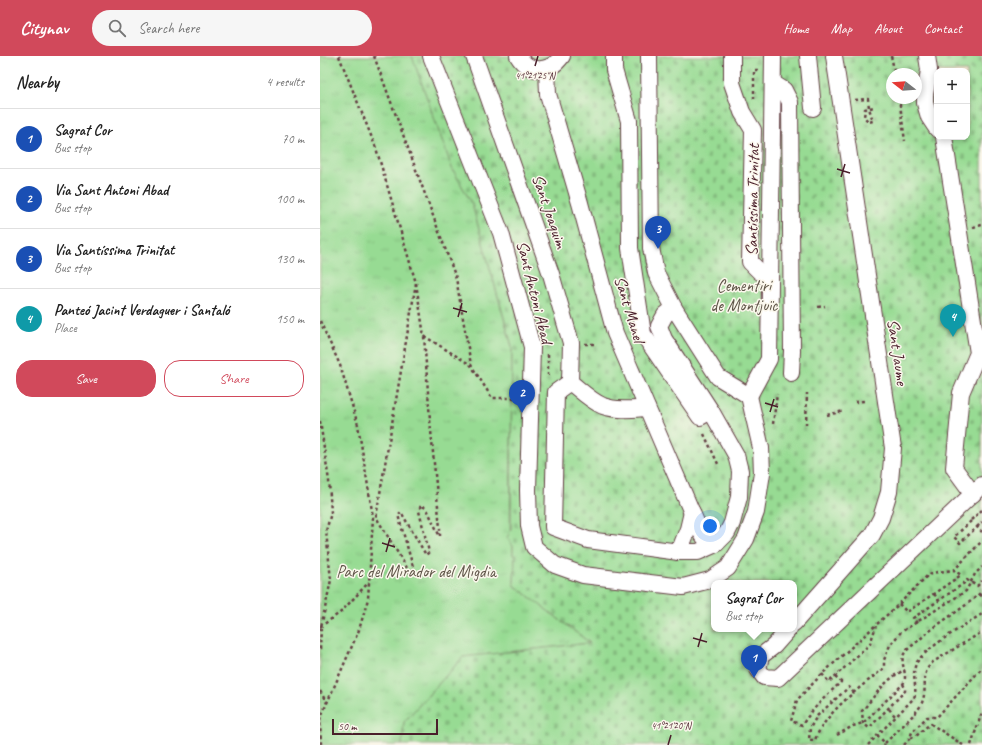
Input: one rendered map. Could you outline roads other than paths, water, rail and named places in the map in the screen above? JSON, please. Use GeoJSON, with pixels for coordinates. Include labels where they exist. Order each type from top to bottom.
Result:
{"type":"FeatureCollection","features":[{"type":"Feature","properties":{"kind":"lane","name":"Sant Antoni Abad"},"geometry":{"type":"LineString","coordinates":[[431,56],[501,233],[532,347],[528,490],[529,526],[534,547],[555,565],[583,575],[683,587],[710,580],[728,568],[746,539],[756,512],[762,473],[761,448],[749,396]]}},
{"type":"Feature","properties":{"kind":"lane","name":"Sant Joaquim"},"geometry":{"type":"LineString","coordinates":[[474,56],[552,274],[571,343],[570,382]]}},
{"type":"Feature","properties":{"kind":"lane"},"geometry":{"type":"LineString","coordinates":[[518,56],[528,66],[541,69],[547,68],[558,62],[562,56]]}},
{"type":"Feature","properties":{"kind":"lane"},"geometry":{"type":"LineString","coordinates":[[614,56],[614,70],[629,121],[630,248],[643,334],[700,417],[711,411]]}},
{"type":"Feature","properties":{"kind":"lane"},"geometry":{"type":"LineString","coordinates":[[649,56],[651,248],[656,273],[674,308],[718,377],[749,396]]}},
{"type":"Feature","properties":{"kind":"lane"},"geometry":{"type":"LineString","coordinates":[[732,56],[732,83],[742,112],[753,130],[750,262],[760,272],[770,272]]}},
{"type":"Feature","properties":{"kind":"lane","name":"Santíssima Trinitat"},"geometry":{"type":"LineString","coordinates":[[749,396],[769,359],[773,56]]}},
{"type":"Feature","properties":{"kind":"lane"},"geometry":{"type":"LineString","coordinates":[[808,56],[813,108]]}},
{"type":"Feature","properties":{"kind":"lane","name":"Sant Jaume"},"geometry":{"type":"LineString","coordinates":[[797,620],[872,535],[881,518],[889,492],[893,448],[834,56]]}},
{"type":"Feature","properties":{"kind":"lane"},"geometry":{"type":"LineString","coordinates":[[928,56],[929,70],[925,103],[929,117],[934,124]]}},
{"type":"Feature","properties":{"kind":"lane","name":"Sant Manel"},"geometry":{"type":"LineString","coordinates":[[547,68],[548,94],[580,203],[615,333],[692,512],[704,537],[716,544]]}},
{"type":"Feature","properties":{"kind":"lane"},"geometry":{"type":"LineString","coordinates":[[773,83],[784,90],[790,102],[791,373]]}},
{"type":"Feature","properties":{"kind":"lane"},"geometry":{"type":"LineString","coordinates":[[786,632],[774,646],[761,656],[758,669],[764,677],[778,678],[977,489],[954,468],[961,394],[978,353],[944,140]]}},
{"type":"Feature","properties":{"kind":"lane"},"geometry":{"type":"LineString","coordinates":[[647,408],[621,409],[602,406],[570,382],[556,392],[553,527],[588,540],[679,552],[698,552],[716,544],[728,533],[739,497],[740,471],[736,455],[711,411],[664,339],[659,326],[665,315],[674,308]]}},
{"type":"Feature","properties":{"kind":"lane"},"geometry":{"type":"LineString","coordinates":[[679,552],[688,530],[692,512]]}},
{"type":"Feature","properties":{"kind":"place","name":"Via Santíssima Trinitat"},"geometry":{"type":"Point","coordinates":[658,249]}},
{"type":"Feature","properties":{"kind":"place","name":"Panteó Jacint Verdaguer i Santaló"},"geometry":{"type":"Point","coordinates":[953,337]}},
{"type":"Feature","properties":{"kind":"place","name":"Via Sant Antoni Abad"},"geometry":{"type":"Point","coordinates":[522,413]}},
{"type":"Feature","properties":{"kind":"place","name":"Sagrat Cor"},"geometry":{"type":"Point","coordinates":[754,678]}},
{"type":"Feature","properties":{"kind":"park label","name":"Cementiri de Montjuïc"},"geometry":{"type":"Point","coordinates":[744,295]}},
{"type":"Feature","properties":{"kind":"park label","name":"Parc del Mirador del Migdia"},"geometry":{"type":"Point","coordinates":[416,571]}}]}
